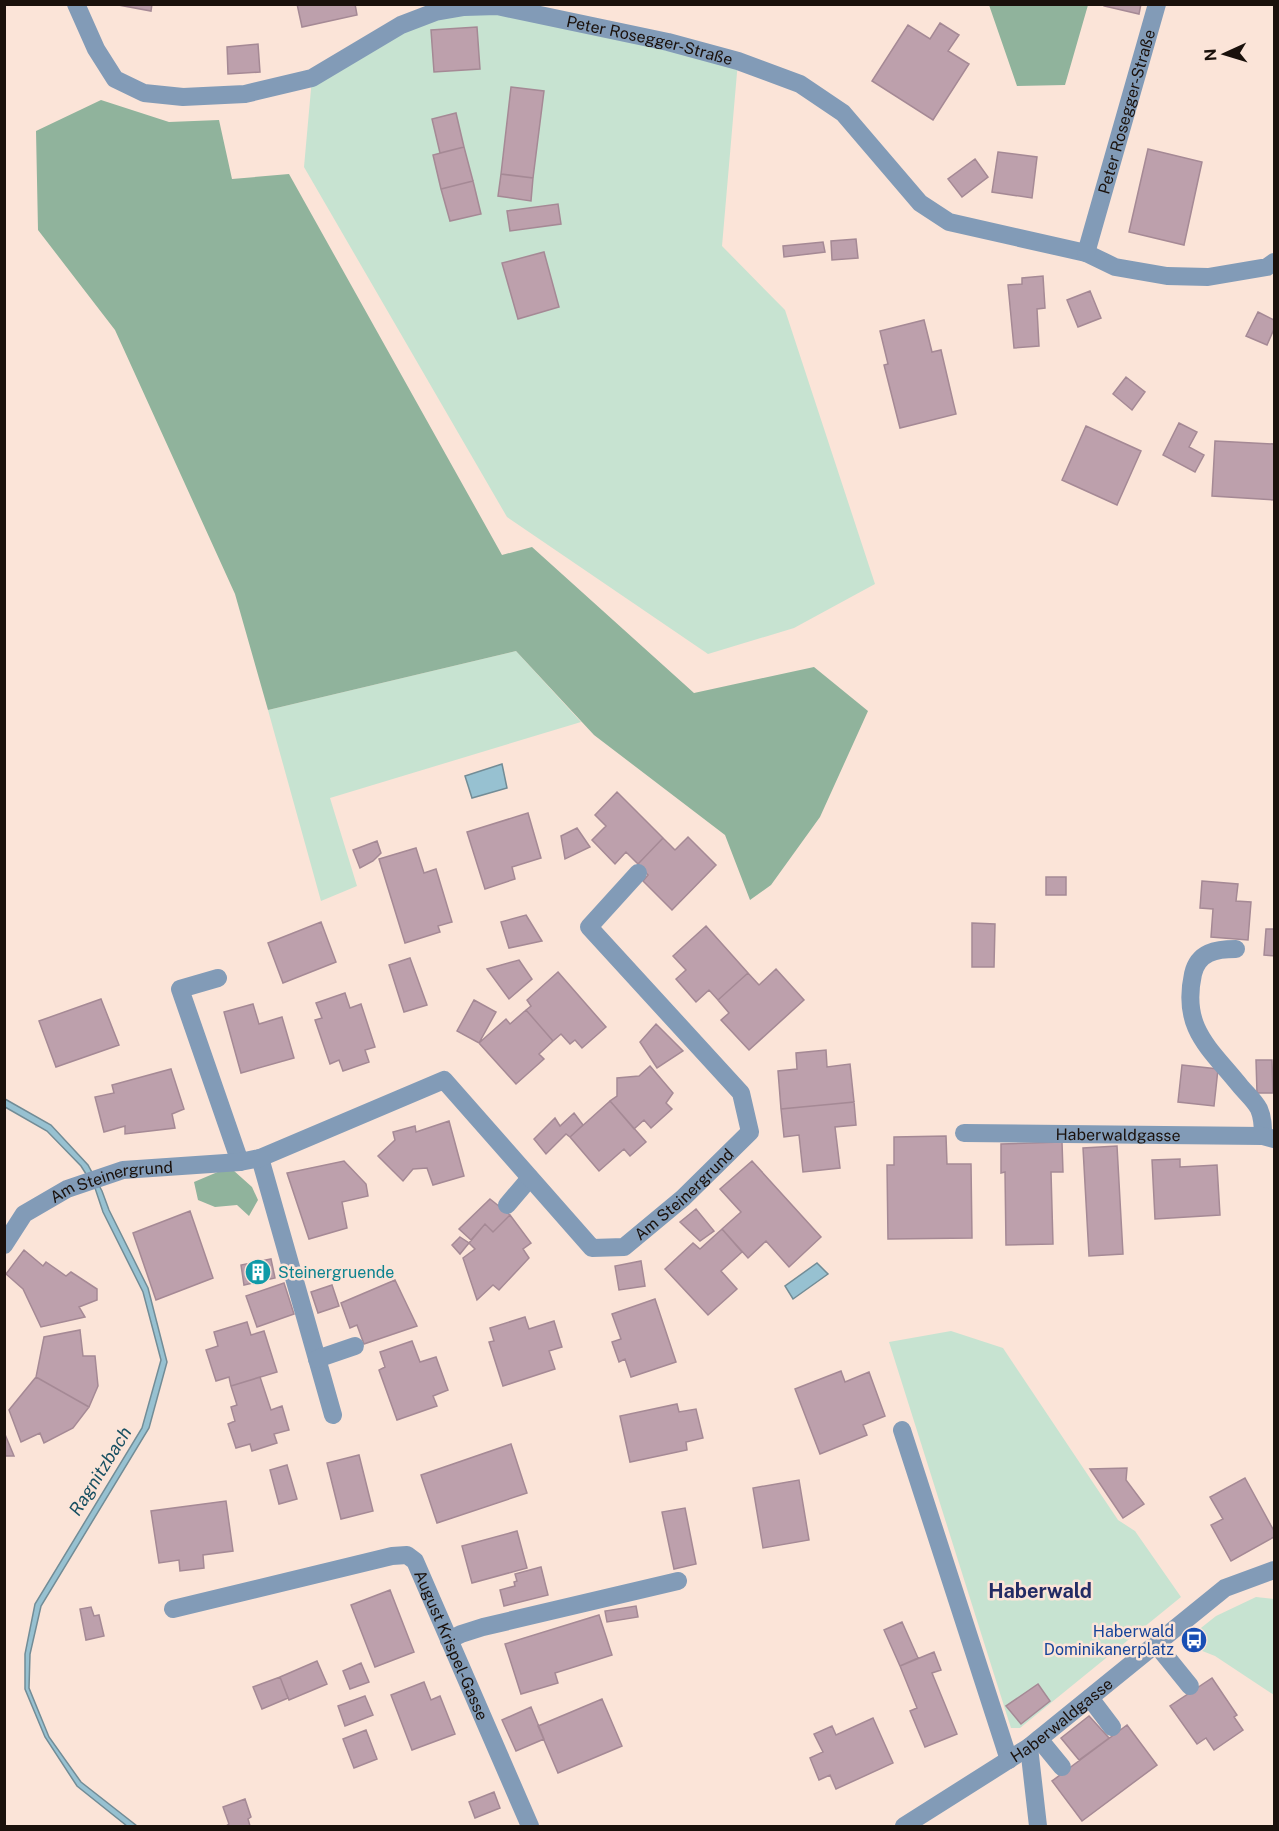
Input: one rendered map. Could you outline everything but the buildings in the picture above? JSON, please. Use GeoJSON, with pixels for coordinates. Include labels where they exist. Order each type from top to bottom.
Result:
{"type":"FeatureCollection","features":[{"type":"Feature","properties":{"kind":"street","name":"Peter Rosegger-Straße"},"geometry":{"type":"LineString","coordinates":[[76,4],[96,49],[115,79],[144,93],[183,97],[245,94],[312,78],[401,25],[435,12],[464,7],[497,6],[669,42],[738,61],[800,84],[843,113],[920,203],[949,222],[1086,253],[1115,267],[1167,276],[1208,277],[1267,267],[1275,262]]}},
{"type":"Feature","properties":{"kind":"street","name":"Peter Rosegger-Straße"},"geometry":{"type":"LineString","coordinates":[[1086,253],[1157,4]]}},
{"type":"Feature","properties":{"kind":"street","name":"Am Steinergrund"},"geometry":{"type":"LineString","coordinates":[[4,1245],[24,1214],[67,1189],[123,1170],[240,1162],[260,1158],[444,1080],[591,1248],[624,1247],[683,1198],[750,1132],[741,1094],[589,927],[638,873]]}},
{"type":"Feature","properties":{"kind":"street"},"geometry":{"type":"LineString","coordinates":[[1236,949],[1208,952],[1200,958],[1195,966],[1190,1005],[1193,1022],[1202,1039],[1258,1107],[1269,1138]]}},
{"type":"Feature","properties":{"kind":"street"},"geometry":{"type":"LineString","coordinates":[[218,978],[180,989],[240,1162]]}},
{"type":"Feature","properties":{"kind":"street","name":"Haberwaldgasse"},"geometry":{"type":"LineString","coordinates":[[964,1134],[1269,1138]]}},
{"type":"Feature","properties":{"kind":"street"},"geometry":{"type":"LineString","coordinates":[[260,1158],[333,1415]]}},
{"type":"Feature","properties":{"kind":"street"},"geometry":{"type":"LineString","coordinates":[[507,1205],[530,1178]]}},
{"type":"Feature","properties":{"kind":"street"},"geometry":{"type":"LineString","coordinates":[[317,1359],[355,1346]]}},
{"type":"Feature","properties":{"kind":"street"},"geometry":{"type":"LineString","coordinates":[[902,1430],[1010,1760]]}},
{"type":"Feature","properties":{"kind":"street","name":"August Krispel-Gasse"},"geometry":{"type":"LineString","coordinates":[[173,1610],[392,1556],[406,1555],[416,1561],[530,1827]]}},
{"type":"Feature","properties":{"kind":"street","name":"Haberwaldgasse"},"geometry":{"type":"LineString","coordinates":[[904,1827],[1034,1743],[1225,1588],[1275,1570]]}},
{"type":"Feature","properties":{"kind":"street"},"geometry":{"type":"LineString","coordinates":[[449,1640],[483,1627],[678,1581]]}},
{"type":"Feature","properties":{"kind":"street"},"geometry":{"type":"LineString","coordinates":[[1156,1644],[1190,1686]]}},
{"type":"Feature","properties":{"kind":"street"},"geometry":{"type":"LineString","coordinates":[[1090,1698],[1112,1727]]}},
{"type":"Feature","properties":{"kind":"street"},"geometry":{"type":"LineString","coordinates":[[1034,1743],[1062,1767]]}},
{"type":"Feature","properties":{"kind":"street"},"geometry":{"type":"LineString","coordinates":[[1034,1743],[1038,1827]]}},
{"type":"Feature","properties":{"kind":"green space"},"geometry":{"type":"Polygon","coordinates":[[[989,5],[1088,5],[1065,85],[1017,86],[989,5]]]}},
{"type":"Feature","properties":{"kind":"green space"},"geometry":{"type":"Polygon","coordinates":[[[497,6],[738,61],[722,246],[785,310],[875,584],[794,628],[708,654],[507,517],[304,167],[312,78],[435,12],[497,6]]]}},
{"type":"Feature","properties":{"kind":"green space"},"geometry":{"type":"Polygon","coordinates":[[[101,100],[169,122],[219,120],[232,179],[289,174],[502,555],[532,547],[694,693],[814,667],[868,711],[820,817],[771,885],[750,900],[725,835],[594,735],[516,651],[268,710],[235,594],[115,330],[38,230],[36,131],[101,100]]]}},
{"type":"Feature","properties":{"kind":"green space"},"geometry":{"type":"Polygon","coordinates":[[[516,651],[581,722],[330,798],[357,886],[321,901],[268,710],[516,651]]]}},
{"type":"Feature","properties":{"kind":"green space"},"geometry":{"type":"Polygon","coordinates":[[[233,1170],[252,1187],[258,1200],[249,1216],[237,1205],[215,1207],[198,1200],[194,1182],[220,1171],[233,1170]]]}},
{"type":"Feature","properties":{"kind":"green space"},"geometry":{"type":"Polygon","coordinates":[[[951,1331],[1003,1348],[1118,1520],[1135,1531],[1181,1597],[1020,1728],[1011,1728],[889,1342],[951,1331]]]}},
{"type":"Feature","properties":{"kind":"green space"},"geometry":{"type":"Polygon","coordinates":[[[1256,1597],[1274,1599],[1274,1695],[1215,1656],[1182,1643],[1216,1616],[1256,1597]]]}},
{"type":"Feature","properties":{"kind":"water"},"geometry":{"type":"Polygon","coordinates":[[[502,764],[507,788],[472,798],[465,776],[502,764]]]}},
{"type":"Feature","properties":{"kind":"water","name":"Ragnitzbach"},"geometry":{"type":"Polygon","coordinates":[[[5,1099],[51,1125],[88,1165],[148,1288],[167,1362],[149,1428],[41,1606],[30,1654],[29,1688],[49,1737],[81,1782],[137,1826],[127,1826],[77,1786],[45,1737],[25,1689],[25,1654],[35,1604],[142,1428],[161,1360],[143,1292],[103,1212],[95,1188],[81,1166],[47,1131],[5,1107],[5,1099]]]}},
{"type":"Feature","properties":{"kind":"water"},"geometry":{"type":"Polygon","coordinates":[[[817,1263],[828,1274],[793,1299],[785,1286],[817,1263]]]}},
{"type":"Feature","properties":{"kind":"place","name":"Steinergruende"},"geometry":{"type":"Point","coordinates":[258,1272]}},
{"type":"Feature","properties":{"kind":"place","name":"Haberwald Dominikanerplatz"},"geometry":{"type":"Point","coordinates":[1194,1640]}},
{"type":"Feature","properties":{"kind":"district","name":"Haberwald"},"geometry":{"type":"Point","coordinates":[1040,1591]}}]}
